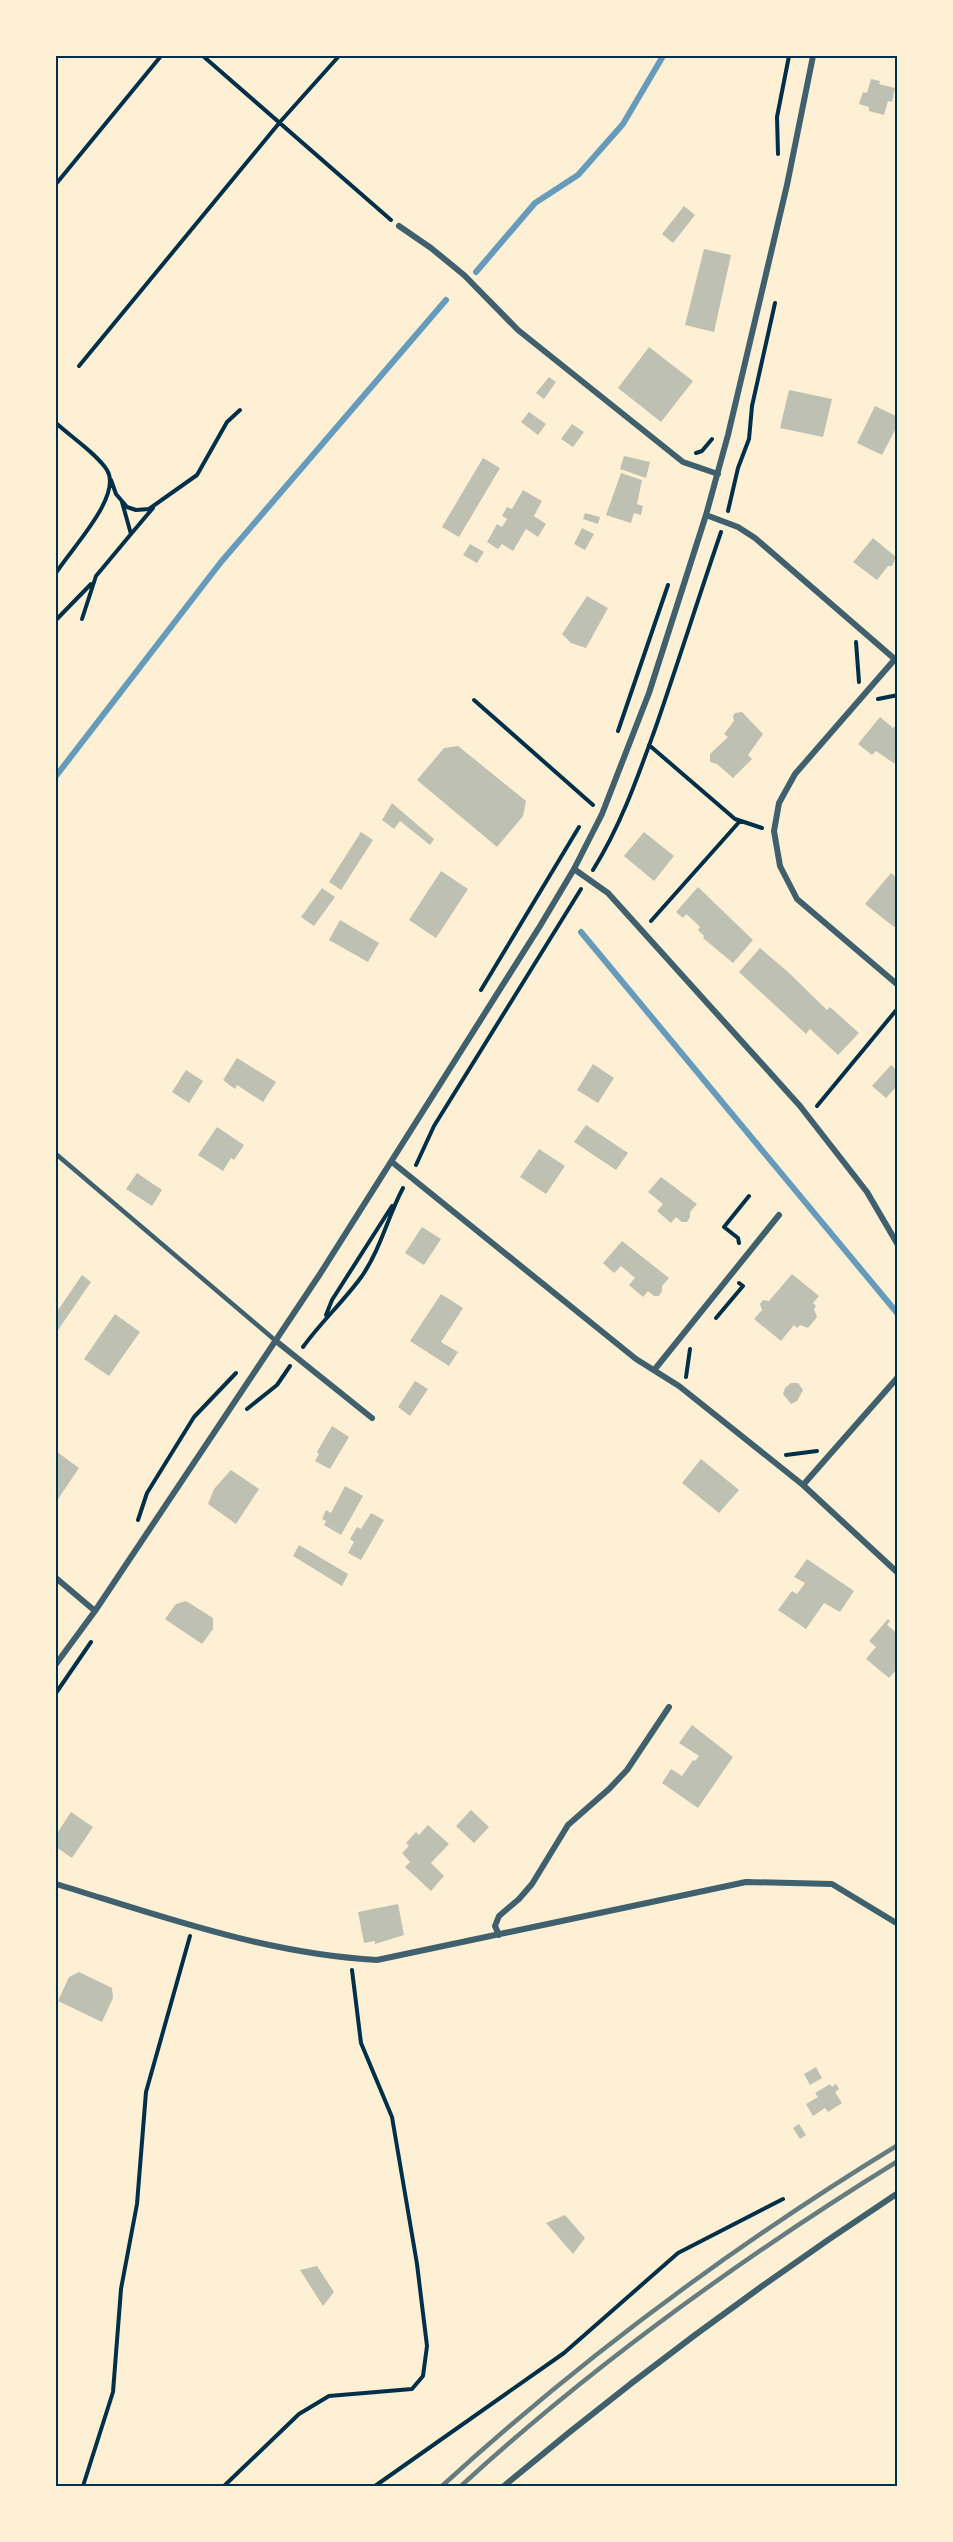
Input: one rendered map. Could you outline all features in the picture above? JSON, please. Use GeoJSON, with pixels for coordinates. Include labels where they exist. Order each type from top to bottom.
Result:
{"type":"FeatureCollection","features":[{"type":"Feature","properties":{"kind":"street"},"geometry":{"type":"LineString","coordinates":[[56,1664],[276,1341],[428,1106],[574,870],[602,814],[649,693],[718,474],[786,185],[813,56]]}},
{"type":"Feature","properties":{"kind":"street"},"geometry":{"type":"LineString","coordinates":[[399,226],[464,275],[519,330],[683,462],[718,474]]}},
{"type":"Feature","properties":{"kind":"street"},"geometry":{"type":"LineString","coordinates":[[706,515],[724,521],[755,538],[896,660],[867,690],[791,780],[779,803],[774,820],[774,837],[780,866],[797,900],[897,985]]}},
{"type":"Feature","properties":{"kind":"street"},"geometry":{"type":"LineString","coordinates":[[574,870],[608,893],[800,1106],[867,1192],[897,1245]]}},
{"type":"Feature","properties":{"kind":"street"},"geometry":{"type":"LineString","coordinates":[[392,1162],[636,1359],[679,1386],[804,1485],[897,1573]]}},
{"type":"Feature","properties":{"kind":"street"},"geometry":{"type":"LineString","coordinates":[[655,1369],[779,1215]]}},
{"type":"Feature","properties":{"kind":"street"},"geometry":{"type":"LineString","coordinates":[[276,1341],[372,1418]]}},
{"type":"Feature","properties":{"kind":"street"},"geometry":{"type":"LineString","coordinates":[[804,1485],[897,1377]]}},
{"type":"Feature","properties":{"kind":"street"},"geometry":{"type":"LineString","coordinates":[[56,1578],[94,1611]]}},
{"type":"Feature","properties":{"kind":"street"},"geometry":{"type":"LineString","coordinates":[[499,1935],[495,1928],[498,1917],[526,1893],[568,1825],[627,1770],[669,1707]]}},
{"type":"Feature","properties":{"kind":"street"},"geometry":{"type":"LineString","coordinates":[[56,1884],[268,1946],[351,1959],[377,1960],[746,1882],[832,1884],[897,1924]]}},
{"type":"Feature","properties":{"kind":"street"},"geometry":{"type":"LineString","coordinates":[[504,2487],[589,2415],[765,2284],[897,2193]]}},
{"type":"Feature","properties":{"kind":"lane"},"geometry":{"type":"LineString","coordinates":[[56,1154],[276,1341]]}},
{"type":"Feature","properties":{"kind":"path"},"geometry":{"type":"LineString","coordinates":[[56,184],[161,56]]}},
{"type":"Feature","properties":{"kind":"path"},"geometry":{"type":"LineString","coordinates":[[203,56],[399,226]]}},
{"type":"Feature","properties":{"kind":"path"},"geometry":{"type":"LineString","coordinates":[[79,366],[280,122],[339,56]]}},
{"type":"Feature","properties":{"kind":"path"},"geometry":{"type":"LineString","coordinates":[[323,1321],[332,1300],[397,1199],[442,1113],[610,842],[630,797],[694,617],[738,468],[749,440],[752,406],[776,296]]}},
{"type":"Feature","properties":{"kind":"path"},"geometry":{"type":"LineString","coordinates":[[122,502],[136,510],[149,509],[197,475],[221,432],[240,410]]}},
{"type":"Feature","properties":{"kind":"path"},"geometry":{"type":"LineString","coordinates":[[56,423],[104,466],[122,502],[131,534]]}},
{"type":"Feature","properties":{"kind":"path"},"geometry":{"type":"LineString","coordinates":[[690,465],[694,453],[707,447],[715,433]]}},
{"type":"Feature","properties":{"kind":"path"},"geometry":{"type":"LineString","coordinates":[[56,573],[99,514],[110,491],[111,480]]}},
{"type":"Feature","properties":{"kind":"path"},"geometry":{"type":"LineString","coordinates":[[56,620],[86,591],[158,503]]}},
{"type":"Feature","properties":{"kind":"path"},"geometry":{"type":"LineString","coordinates":[[717,543],[726,539]]}},
{"type":"Feature","properties":{"kind":"path"},"geometry":{"type":"LineString","coordinates":[[82,619],[96,576]]}},
{"type":"Feature","properties":{"kind":"path"},"geometry":{"type":"LineString","coordinates":[[618,732],[670,578]]}},
{"type":"Feature","properties":{"kind":"path"},"geometry":{"type":"LineString","coordinates":[[856,638],[858,681],[876,699],[897,695]]}},
{"type":"Feature","properties":{"kind":"path"},"geometry":{"type":"LineString","coordinates":[[474,700],[602,814]]}},
{"type":"Feature","properties":{"kind":"path"},"geometry":{"type":"LineString","coordinates":[[592,805],[595,799]]}},
{"type":"Feature","properties":{"kind":"path"},"geometry":{"type":"LineString","coordinates":[[649,924],[740,821]]}},
{"type":"Feature","properties":{"kind":"path"},"geometry":{"type":"LineString","coordinates":[[477,998],[580,825]]}},
{"type":"Feature","properties":{"kind":"path"},"geometry":{"type":"LineString","coordinates":[[814,1109],[897,1008]]}},
{"type":"Feature","properties":{"kind":"path"},"geometry":{"type":"LineString","coordinates":[[428,1106],[442,1113]]}},
{"type":"Feature","properties":{"kind":"path"},"geometry":{"type":"LineString","coordinates":[[737,1249],[738,1238],[724,1227],[749,1196]]}},
{"type":"Feature","properties":{"kind":"path"},"geometry":{"type":"LineString","coordinates":[[242,1416],[247,1409],[277,1385],[323,1321],[362,1276],[380,1245],[397,1199]]}},
{"type":"Feature","properties":{"kind":"path"},"geometry":{"type":"LineString","coordinates":[[714,1319],[743,1286],[729,1275]]}},
{"type":"Feature","properties":{"kind":"path"},"geometry":{"type":"LineString","coordinates":[[676,1343],[688,1352]]}},
{"type":"Feature","properties":{"kind":"path"},"geometry":{"type":"LineString","coordinates":[[679,1386],[687,1376],[688,1352],[693,1344]]}},
{"type":"Feature","properties":{"kind":"path"},"geometry":{"type":"LineString","coordinates":[[137,1524],[147,1493],[194,1418],[239,1370]]}},
{"type":"Feature","properties":{"kind":"path"},"geometry":{"type":"LineString","coordinates":[[777,1464],[783,1456],[802,1452],[818,1452],[826,1458]]}},
{"type":"Feature","properties":{"kind":"path"},"geometry":{"type":"LineString","coordinates":[[56,1693],[92,1640]]}},
{"type":"Feature","properties":{"kind":"path"},"geometry":{"type":"LineString","coordinates":[[83,2487],[113,2392],[121,2289],[137,2204],[146,2092],[193,1925]]}},
{"type":"Feature","properties":{"kind":"path"},"geometry":{"type":"LineString","coordinates":[[224,2487],[298,2414],[329,2396],[412,2390],[423,2376],[427,2346],[417,2264],[392,2116],[361,2043],[351,1959]]}},
{"type":"Feature","properties":{"kind":"path"},"geometry":{"type":"LineString","coordinates":[[375,2487],[564,2353],[678,2253],[783,2199]]}},
{"type":"Feature","properties":{"kind":"building"},"geometry":{"type":"Polygon","coordinates":[[[871,79],[880,81],[879,84],[895,88],[892,102],[888,101],[884,115],[869,111],[869,107],[859,104],[863,92],[867,93],[871,79]]]}},
{"type":"Feature","properties":{"kind":"building"},"geometry":{"type":"Polygon","coordinates":[[[684,206],[695,215],[673,243],[662,234],[684,206]]]}},
{"type":"Feature","properties":{"kind":"building"},"geometry":{"type":"Polygon","coordinates":[[[704,249],[731,255],[714,332],[685,325],[704,249]]]}},
{"type":"Feature","properties":{"kind":"building"},"geometry":{"type":"Polygon","coordinates":[[[649,347],[693,381],[661,422],[618,388],[649,347]]]}},
{"type":"Feature","properties":{"kind":"building"},"geometry":{"type":"Polygon","coordinates":[[[549,377],[556,382],[544,399],[536,393],[549,377]]]}},
{"type":"Feature","properties":{"kind":"building"},"geometry":{"type":"Polygon","coordinates":[[[789,390],[832,399],[823,437],[780,428],[789,390]]]}},
{"type":"Feature","properties":{"kind":"building"},"geometry":{"type":"Polygon","coordinates":[[[875,406],[898,417],[898,424],[882,455],[857,443],[875,406]]]}},
{"type":"Feature","properties":{"kind":"building"},"geometry":{"type":"Polygon","coordinates":[[[529,412],[546,424],[538,435],[521,422],[529,412]]]}},
{"type":"Feature","properties":{"kind":"building"},"geometry":{"type":"Polygon","coordinates":[[[572,424],[584,432],[573,447],[561,439],[572,424]]]}},
{"type":"Feature","properties":{"kind":"building"},"geometry":{"type":"Polygon","coordinates":[[[624,456],[650,462],[646,478],[620,469],[624,456]]]}},
{"type":"Feature","properties":{"kind":"building"},"geometry":{"type":"Polygon","coordinates":[[[483,458],[500,468],[459,537],[442,527],[483,458]]]}},
{"type":"Feature","properties":{"kind":"building"},"geometry":{"type":"Polygon","coordinates":[[[621,473],[642,480],[637,504],[643,506],[641,515],[634,513],[631,523],[606,515],[621,473]]]}},
{"type":"Feature","properties":{"kind":"building"},"geometry":{"type":"Polygon","coordinates":[[[523,490],[542,501],[534,516],[546,524],[538,537],[526,529],[513,551],[502,544],[498,549],[487,542],[497,524],[502,527],[507,519],[502,516],[507,507],[512,509],[523,490]]]}},
{"type":"Feature","properties":{"kind":"building"},"geometry":{"type":"Polygon","coordinates":[[[585,513],[600,517],[598,524],[583,519],[585,513]]]}},
{"type":"Feature","properties":{"kind":"building"},"geometry":{"type":"Polygon","coordinates":[[[582,528],[594,534],[585,550],[574,544],[582,528]]]}},
{"type":"Feature","properties":{"kind":"building"},"geometry":{"type":"Polygon","coordinates":[[[873,538],[896,557],[892,566],[888,566],[877,580],[853,562],[873,538]]]}},
{"type":"Feature","properties":{"kind":"building"},"geometry":{"type":"Polygon","coordinates":[[[470,544],[484,552],[477,563],[463,555],[470,544]]]}},
{"type":"Feature","properties":{"kind":"building"},"geometry":{"type":"Polygon","coordinates":[[[587,596],[608,608],[586,648],[571,643],[562,634],[587,596]]]}},
{"type":"Feature","properties":{"kind":"building"},"geometry":{"type":"Polygon","coordinates":[[[742,712],[763,734],[748,755],[752,759],[733,778],[717,764],[710,762],[710,754],[728,737],[724,734],[734,721],[735,713],[742,712]]]}},
{"type":"Feature","properties":{"kind":"building"},"geometry":{"type":"Polygon","coordinates":[[[880,717],[893,728],[898,723],[898,766],[876,751],[872,755],[858,744],[880,717]]]}},
{"type":"Feature","properties":{"kind":"building"},"geometry":{"type":"Polygon","coordinates":[[[458,746],[526,801],[523,816],[497,847],[417,780],[444,748],[458,746]]]}},
{"type":"Feature","properties":{"kind":"building"},"geometry":{"type":"Polygon","coordinates":[[[392,803],[434,839],[430,845],[400,821],[394,829],[382,820],[392,803]]]}},
{"type":"Feature","properties":{"kind":"building"},"geometry":{"type":"Polygon","coordinates":[[[361,832],[373,840],[341,890],[329,882],[361,832]]]}},
{"type":"Feature","properties":{"kind":"building"},"geometry":{"type":"Polygon","coordinates":[[[644,832],[674,856],[654,881],[624,856],[644,832]]]}},
{"type":"Feature","properties":{"kind":"building"},"geometry":{"type":"Polygon","coordinates":[[[441,871],[468,889],[436,938],[409,920],[441,871]]]}},
{"type":"Feature","properties":{"kind":"building"},"geometry":{"type":"Polygon","coordinates":[[[891,873],[898,879],[898,924],[894,927],[865,904],[891,873]]]}},
{"type":"Feature","properties":{"kind":"building"},"geometry":{"type":"Polygon","coordinates":[[[698,887],[753,940],[733,963],[703,938],[704,936],[698,930],[700,927],[693,920],[686,914],[683,918],[676,912],[698,887]]]}},
{"type":"Feature","properties":{"kind":"building"},"geometry":{"type":"Polygon","coordinates":[[[322,888],[335,897],[314,926],[301,917],[322,888]]]}},
{"type":"Feature","properties":{"kind":"building"},"geometry":{"type":"Polygon","coordinates":[[[340,920],[379,943],[368,962],[329,940],[340,920]]]}},
{"type":"Feature","properties":{"kind":"building"},"geometry":{"type":"Polygon","coordinates":[[[760,948],[827,1010],[830,1007],[859,1033],[838,1055],[810,1029],[806,1034],[739,972],[760,948]]]}},
{"type":"Feature","properties":{"kind":"building"},"geometry":{"type":"Polygon","coordinates":[[[237,1058],[276,1082],[263,1102],[237,1085],[235,1089],[223,1080],[237,1058]]]}},
{"type":"Feature","properties":{"kind":"building"},"geometry":{"type":"Polygon","coordinates":[[[593,1064],[614,1078],[598,1103],[577,1090],[593,1064]]]}},
{"type":"Feature","properties":{"kind":"building"},"geometry":{"type":"Polygon","coordinates":[[[891,1065],[898,1071],[898,1085],[886,1098],[872,1086],[891,1065]]]}},
{"type":"Feature","properties":{"kind":"building"},"geometry":{"type":"Polygon","coordinates":[[[186,1070],[203,1081],[189,1103],[172,1092],[186,1070]]]}},
{"type":"Feature","properties":{"kind":"building"},"geometry":{"type":"Polygon","coordinates":[[[586,1125],[628,1153],[616,1170],[574,1142],[586,1125]]]}},
{"type":"Feature","properties":{"kind":"building"},"geometry":{"type":"Polygon","coordinates":[[[217,1127],[244,1145],[234,1160],[231,1158],[223,1171],[198,1155],[217,1127]]]}},
{"type":"Feature","properties":{"kind":"building"},"geometry":{"type":"Polygon","coordinates":[[[539,1149],[565,1166],[546,1194],[520,1177],[539,1149]]]}},
{"type":"Feature","properties":{"kind":"building"},"geometry":{"type":"Polygon","coordinates":[[[137,1173],[162,1190],[152,1206],[126,1189],[137,1173]]]}},
{"type":"Feature","properties":{"kind":"building"},"geometry":{"type":"Polygon","coordinates":[[[661,1177],[697,1204],[690,1212],[687,1222],[682,1222],[676,1217],[671,1223],[657,1211],[663,1204],[648,1192],[661,1177]]]}},
{"type":"Feature","properties":{"kind":"building"},"geometry":{"type":"Polygon","coordinates":[[[422,1227],[441,1239],[424,1265],[405,1253],[422,1227]]]}},
{"type":"Feature","properties":{"kind":"building"},"geometry":{"type":"Polygon","coordinates":[[[622,1241],[669,1278],[662,1286],[659,1296],[654,1296],[648,1291],[643,1297],[629,1285],[635,1278],[621,1266],[614,1273],[603,1263],[622,1241]]]}},
{"type":"Feature","properties":{"kind":"building"},"geometry":{"type":"Polygon","coordinates":[[[792,1274],[819,1296],[813,1303],[816,1306],[814,1309],[817,1317],[808,1328],[800,1325],[797,1328],[794,1325],[781,1341],[754,1319],[762,1310],[760,1304],[763,1300],[769,1301],[792,1274]]]}},
{"type":"Feature","properties":{"kind":"building"},"geometry":{"type":"Polygon","coordinates":[[[82,1275],[91,1282],[56,1333],[56,1313],[82,1275]]]}},
{"type":"Feature","properties":{"kind":"building"},"geometry":{"type":"Polygon","coordinates":[[[441,1294],[463,1308],[441,1342],[458,1352],[449,1366],[410,1341],[441,1294]]]}},
{"type":"Feature","properties":{"kind":"building"},"geometry":{"type":"Polygon","coordinates":[[[115,1314],[140,1332],[109,1376],[84,1359],[115,1314]]]}},
{"type":"Feature","properties":{"kind":"building"},"geometry":{"type":"Polygon","coordinates":[[[415,1381],[428,1389],[410,1416],[398,1407],[415,1381]]]}},
{"type":"Feature","properties":{"kind":"building"},"geometry":{"type":"Polygon","coordinates":[[[791,1383],[798,1383],[803,1390],[797,1401],[791,1404],[783,1394],[785,1388],[791,1383]]]}},
{"type":"Feature","properties":{"kind":"building"},"geometry":{"type":"Polygon","coordinates":[[[332,1426],[349,1437],[330,1469],[315,1461],[319,1454],[317,1452],[332,1426]]]}},
{"type":"Feature","properties":{"kind":"building"},"geometry":{"type":"Polygon","coordinates":[[[56,1451],[79,1468],[56,1502],[56,1451]]]}},
{"type":"Feature","properties":{"kind":"building"},"geometry":{"type":"Polygon","coordinates":[[[701,1459],[739,1490],[719,1513],[682,1483],[701,1459]]]}},
{"type":"Feature","properties":{"kind":"building"},"geometry":{"type":"Polygon","coordinates":[[[231,1470],[259,1489],[236,1524],[208,1504],[214,1489],[231,1470]]]}},
{"type":"Feature","properties":{"kind":"building"},"geometry":{"type":"Polygon","coordinates":[[[345,1486],[363,1496],[341,1535],[324,1525],[326,1521],[322,1519],[326,1510],[331,1513],[345,1486]]]}},
{"type":"Feature","properties":{"kind":"building"},"geometry":{"type":"Polygon","coordinates":[[[371,1513],[384,1520],[361,1560],[348,1553],[354,1542],[350,1539],[357,1527],[361,1529],[371,1513]]]}},
{"type":"Feature","properties":{"kind":"building"},"geometry":{"type":"Polygon","coordinates":[[[299,1545],[348,1574],[342,1586],[293,1556],[299,1545]]]}},
{"type":"Feature","properties":{"kind":"building"},"geometry":{"type":"Polygon","coordinates":[[[807,1559],[854,1591],[840,1612],[824,1603],[806,1629],[778,1610],[792,1591],[797,1594],[805,1583],[794,1577],[807,1559]]]}},
{"type":"Feature","properties":{"kind":"building"},"geometry":{"type":"Polygon","coordinates":[[[186,1601],[213,1618],[213,1629],[202,1644],[165,1619],[176,1604],[186,1601]]]}},
{"type":"Feature","properties":{"kind":"building"},"geometry":{"type":"Polygon","coordinates":[[[888,1619],[890,1621],[887,1625],[898,1634],[898,1668],[889,1678],[866,1659],[876,1647],[869,1641],[888,1619]]]}},
{"type":"Feature","properties":{"kind":"building"},"geometry":{"type":"Polygon","coordinates":[[[692,1725],[733,1757],[698,1808],[662,1783],[671,1769],[682,1776],[693,1760],[695,1761],[699,1756],[679,1743],[692,1725]]]}},
{"type":"Feature","properties":{"kind":"building"},"geometry":{"type":"Polygon","coordinates":[[[471,1810],[489,1827],[474,1843],[456,1826],[471,1810]]]}},
{"type":"Feature","properties":{"kind":"building"},"geometry":{"type":"Polygon","coordinates":[[[71,1812],[93,1827],[72,1858],[56,1847],[56,1835],[71,1812]]]}},
{"type":"Feature","properties":{"kind":"building"},"geometry":{"type":"Polygon","coordinates":[[[428,1825],[449,1844],[431,1863],[444,1876],[431,1891],[405,1867],[410,1862],[402,1853],[409,1846],[406,1843],[416,1832],[419,1835],[428,1825]]]}},
{"type":"Feature","properties":{"kind":"building"},"geometry":{"type":"Polygon","coordinates":[[[398,1904],[404,1935],[375,1944],[375,1941],[364,1943],[358,1912],[398,1904]]]}},
{"type":"Feature","properties":{"kind":"building"},"geometry":{"type":"Polygon","coordinates":[[[79,1972],[112,1988],[113,1998],[102,2022],[58,2001],[69,1977],[79,1972]]]}},
{"type":"Feature","properties":{"kind":"building"},"geometry":{"type":"Polygon","coordinates":[[[816,2067],[822,2078],[810,2085],[804,2074],[816,2067]]]}},
{"type":"Feature","properties":{"kind":"building"},"geometry":{"type":"Polygon","coordinates":[[[830,2084],[832,2087],[836,2084],[839,2089],[835,2092],[842,2103],[828,2112],[825,2108],[813,2116],[806,2104],[818,2097],[815,2093],[830,2084]]]}},
{"type":"Feature","properties":{"kind":"building"},"geometry":{"type":"Polygon","coordinates":[[[799,2124],[806,2135],[800,2139],[793,2128],[799,2124]]]}},
{"type":"Feature","properties":{"kind":"building"},"geometry":{"type":"Polygon","coordinates":[[[565,2215],[585,2238],[573,2254],[546,2223],[565,2215]]]}},
{"type":"Feature","properties":{"kind":"building"},"geometry":{"type":"Polygon","coordinates":[[[317,2266],[334,2292],[323,2306],[300,2270],[317,2266]]]}},
{"type":"Feature","properties":{"kind":"waterway"},"geometry":{"type":"LineString","coordinates":[[476,272],[535,203],[578,175],[623,124],[663,56]]}},
{"type":"Feature","properties":{"kind":"waterway"},"geometry":{"type":"LineString","coordinates":[[56,776],[221,562],[446,300]]}},
{"type":"Feature","properties":{"kind":"waterway"},"geometry":{"type":"LineString","coordinates":[[581,932],[898,1314]]}},
{"type":"Feature","properties":{"kind":"railway"},"geometry":{"type":"LineString","coordinates":[[442,2486],[550,2393],[662,2305],[778,2222],[898,2145]]}},
{"type":"Feature","properties":{"kind":"railway"},"geometry":{"type":"LineString","coordinates":[[461,2486],[564,2397],[672,2313],[783,2235],[898,2161]]}}]}
